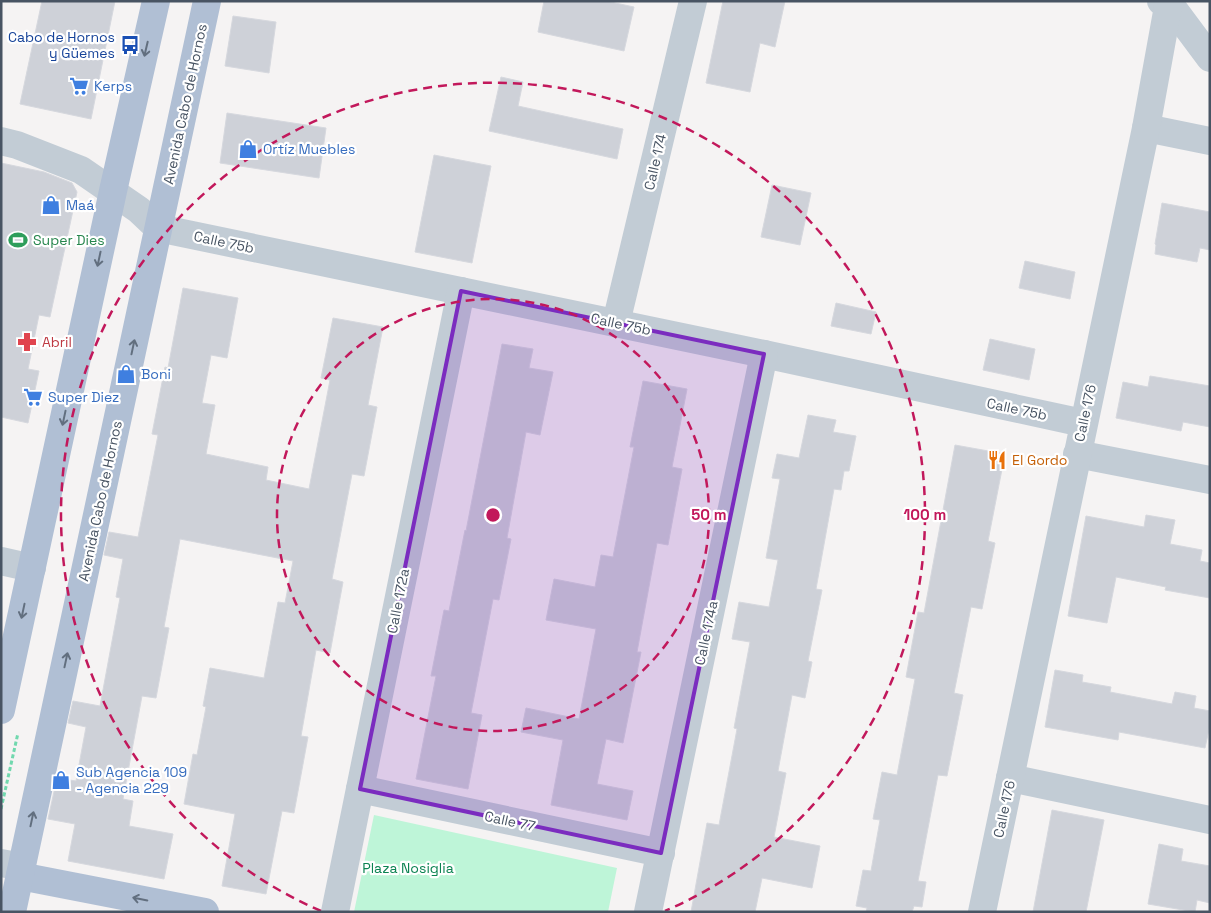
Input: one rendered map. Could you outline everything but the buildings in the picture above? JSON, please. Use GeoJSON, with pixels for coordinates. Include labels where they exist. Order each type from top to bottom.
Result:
{"type":"FeatureCollection","features":[{"type":"Feature","properties":{"kind":"main road"},"geometry":{"type":"LineString","coordinates":[[1,710],[156,1]]}},
{"type":"Feature","properties":{"kind":"main road","name":"Avenida Cabo de Hornos"},"geometry":{"type":"LineString","coordinates":[[12,912],[14,869],[158,228],[206,1]]}},
{"type":"Feature","properties":{"kind":"main road"},"geometry":{"type":"LineString","coordinates":[[14,869],[205,912]]}},
{"type":"Feature","properties":{"kind":"street","name":"Calle 174"},"geometry":{"type":"LineString","coordinates":[[616,323],[693,1]]}},
{"type":"Feature","properties":{"kind":"street"},"geometry":{"type":"LineString","coordinates":[[1167,2],[1210,58]]}},
{"type":"Feature","properties":{"kind":"street","name":"Calle 176"},"geometry":{"type":"LineString","coordinates":[[982,912],[1146,128],[1167,2]]}},
{"type":"Feature","properties":{"kind":"street"},"geometry":{"type":"LineString","coordinates":[[1146,128],[1210,141]]}},
{"type":"Feature","properties":{"kind":"street"},"geometry":{"type":"LineString","coordinates":[[1,142],[17,145],[81,170],[139,210],[158,228]]}},
{"type":"Feature","properties":{"kind":"street","name":"Calle 75b"},"geometry":{"type":"LineString","coordinates":[[158,228],[764,354],[1083,423]]}},
{"type":"Feature","properties":{"kind":"street","name":"Calle 172a"},"geometry":{"type":"LineString","coordinates":[[335,912],[461,291]]}},
{"type":"Feature","properties":{"kind":"street","name":"Calle 174a"},"geometry":{"type":"LineString","coordinates":[[648,912],[764,354]]}},
{"type":"Feature","properties":{"kind":"street"},"geometry":{"type":"LineString","coordinates":[[1077,454],[1210,480]]}},
{"type":"Feature","properties":{"kind":"street"},"geometry":{"type":"LineString","coordinates":[[1,562],[32,568]]}},
{"type":"Feature","properties":{"kind":"street"},"geometry":{"type":"LineString","coordinates":[[1010,778],[1210,820]]}},
{"type":"Feature","properties":{"kind":"street","name":"Calle 77"},"geometry":{"type":"LineString","coordinates":[[360,789],[660,853]]}},
{"type":"Feature","properties":{"kind":"highlighted area"},"geometry":{"type":"Polygon","coordinates":[[[461,291],[764,354],[661,853],[360,789],[461,291]]]}},
{"type":"Feature","properties":{"kind":"green space","name":"Plaza Nosiglia"},"geometry":{"type":"Polygon","coordinates":[[[374,815],[617,868],[608,912],[354,912],[374,815]]]}},
{"type":"Feature","properties":{"kind":"place","name":"Cabo de Hornos y Güemes"},"geometry":{"type":"Point","coordinates":[130,45]}},
{"type":"Feature","properties":{"kind":"place","name":"Kerps"},"geometry":{"type":"Point","coordinates":[79,86]}},
{"type":"Feature","properties":{"kind":"place","name":"Ortíz Muebles"},"geometry":{"type":"Point","coordinates":[248,149]}},
{"type":"Feature","properties":{"kind":"place","name":"Maá"},"geometry":{"type":"Point","coordinates":[51,205]}},
{"type":"Feature","properties":{"kind":"place","name":"Super Dies"},"geometry":{"type":"Point","coordinates":[18,240]}},
{"type":"Feature","properties":{"kind":"place","name":"Abril"},"geometry":{"type":"Point","coordinates":[27,342]}},
{"type":"Feature","properties":{"kind":"place","name":"Boni"},"geometry":{"type":"Point","coordinates":[126,374]}},
{"type":"Feature","properties":{"kind":"place","name":"Super Diez"},"geometry":{"type":"Point","coordinates":[33,397]}},
{"type":"Feature","properties":{"kind":"place","name":"El Gordo"},"geometry":{"type":"Point","coordinates":[997,460]}},
{"type":"Feature","properties":{"kind":"place","name":"Sub Agencia 109 - Agencia 229"},"geometry":{"type":"Point","coordinates":[61,780]}}]}
